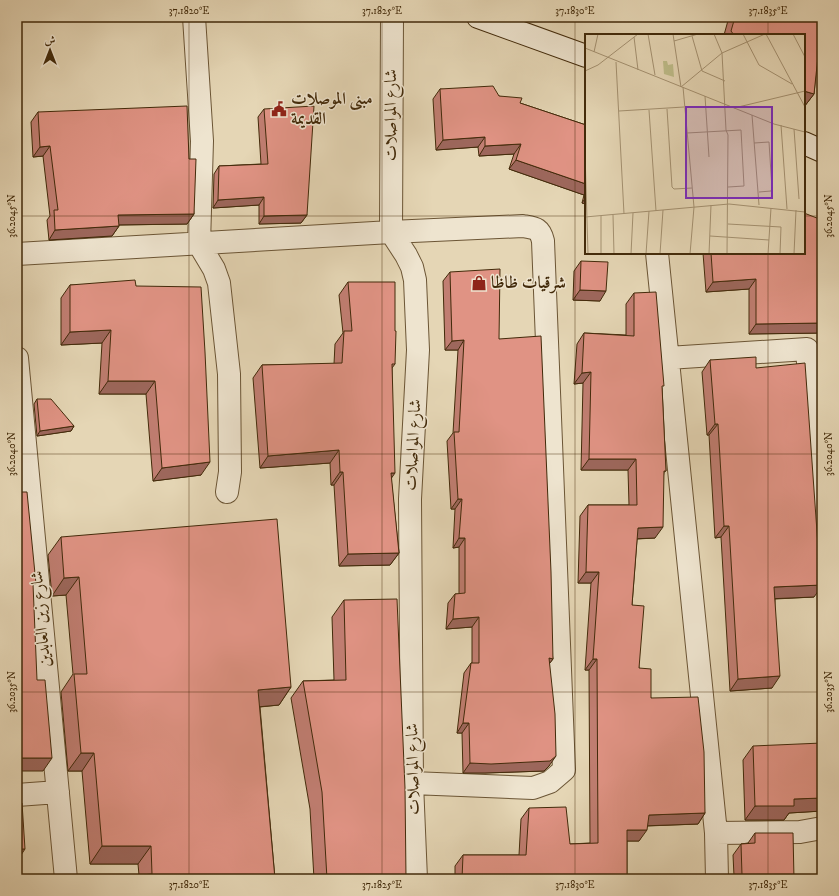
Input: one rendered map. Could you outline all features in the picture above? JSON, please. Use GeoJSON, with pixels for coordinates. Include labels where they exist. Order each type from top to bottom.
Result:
{"type":"FeatureCollection","features":[{"type":"Feature","properties":{"kind":"street"},"geometry":{"type":"LineString","coordinates":[[194,17],[202,141],[199,244],[214,269],[219,283],[229,374],[230,472],[227,492]]}},
{"type":"Feature","properties":{"kind":"street","name":"شارع المواصلات"},"geometry":{"type":"LineString","coordinates":[[392,17],[391,232],[406,255],[412,268],[415,280],[418,350],[410,499],[412,783],[416,879]]}},
{"type":"Feature","properties":{"kind":"street"},"geometry":{"type":"LineString","coordinates":[[478,17],[585,56]]}},
{"type":"Feature","properties":{"kind":"street"},"geometry":{"type":"LineString","coordinates":[[805,143],[822,150]]}},
{"type":"Feature","properties":{"kind":"street"},"geometry":{"type":"LineString","coordinates":[[17,254],[391,232],[523,226],[535,228],[541,234],[543,241],[564,770],[550,782],[533,788],[412,783]]}},
{"type":"Feature","properties":{"kind":"street"},"geometry":{"type":"LineString","coordinates":[[657,254],[716,833],[717,879]]}},
{"type":"Feature","properties":{"kind":"street"},"geometry":{"type":"LineString","coordinates":[[668,358],[807,349],[822,557]]}},
{"type":"Feature","properties":{"kind":"street","name":"شارع زين العابدين"},"geometry":{"type":"LineString","coordinates":[[17,358],[66,879]]}},
{"type":"Feature","properties":{"kind":"street"},"geometry":{"type":"LineString","coordinates":[[17,795],[58,792]]}},
{"type":"Feature","properties":{"kind":"street"},"geometry":{"type":"LineString","coordinates":[[716,833],[800,832],[822,828]]}},
{"type":"Feature","properties":{"kind":"building"},"geometry":{"type":"Polygon","coordinates":[[[735,17],[822,17],[822,48],[819,47],[814,94],[805,91],[805,34],[733,34],[731,31],[735,17]]]}},
{"type":"Feature","properties":{"kind":"building"},"geometry":{"type":"Polygon","coordinates":[[[493,86],[499,96],[522,98],[520,103],[585,125],[585,184],[516,160],[521,144],[485,146],[485,137],[443,140],[440,89],[493,86]]]}},
{"type":"Feature","properties":{"kind":"building"},"geometry":{"type":"Polygon","coordinates":[[[187,106],[189,159],[196,159],[194,214],[118,215],[119,226],[55,230],[54,210],[58,210],[50,146],[40,147],[38,112],[187,106]]]}},
{"type":"Feature","properties":{"kind":"building"},"geometry":{"type":"Polygon","coordinates":[[[314,106],[307,215],[264,216],[264,197],[218,200],[219,166],[268,164],[264,109],[314,106]]]}},
{"type":"Feature","properties":{"kind":"building"},"geometry":{"type":"Polygon","coordinates":[[[805,213],[822,220],[822,323],[756,324],[756,279],[713,282],[711,254],[805,254],[805,213]]]}},
{"type":"Feature","properties":{"kind":"building"},"geometry":{"type":"Polygon","coordinates":[[[581,261],[608,262],[606,291],[580,290],[581,261]]]}},
{"type":"Feature","properties":{"kind":"building"},"geometry":{"type":"Polygon","coordinates":[[[500,269],[499,339],[541,336],[551,572],[553,659],[549,658],[555,714],[556,756],[550,761],[491,764],[470,763],[469,723],[463,723],[471,663],[479,663],[479,617],[453,619],[455,594],[465,593],[465,538],[459,538],[462,499],[458,499],[454,432],[459,432],[464,340],[452,341],[450,272],[500,269]]]}},
{"type":"Feature","properties":{"kind":"building"},"geometry":{"type":"Polygon","coordinates":[[[135,280],[136,286],[201,287],[210,462],[162,468],[155,381],[108,381],[111,330],[70,332],[70,285],[135,280]]]}},
{"type":"Feature","properties":{"kind":"building"},"geometry":{"type":"Polygon","coordinates":[[[348,282],[395,282],[395,364],[392,364],[395,473],[391,473],[399,553],[348,554],[343,472],[340,472],[339,450],[268,456],[262,365],[342,363],[344,331],[352,331],[348,282]]]}},
{"type":"Feature","properties":{"kind":"building"},"geometry":{"type":"Polygon","coordinates":[[[656,292],[664,386],[662,386],[666,471],[664,471],[663,527],[638,528],[632,605],[644,606],[639,668],[651,669],[651,698],[698,697],[704,752],[705,813],[649,815],[647,830],[627,830],[627,879],[462,879],[463,855],[526,855],[529,808],[566,807],[570,844],[598,843],[597,659],[593,659],[599,572],[586,572],[588,505],[637,505],[636,459],[589,459],[591,372],[582,373],[584,333],[634,336],[634,293],[656,292]]]}},
{"type":"Feature","properties":{"kind":"building"},"geometry":{"type":"Polygon","coordinates":[[[756,357],[756,368],[805,363],[818,546],[820,553],[822,554],[822,585],[774,587],[780,676],[738,679],[729,526],[724,526],[718,424],[715,424],[710,360],[756,357]]]}},
{"type":"Feature","properties":{"kind":"building"},"geometry":{"type":"Polygon","coordinates":[[[37,399],[51,399],[74,426],[40,431],[37,399]]]}},
{"type":"Feature","properties":{"kind":"building"},"geometry":{"type":"Polygon","coordinates":[[[17,408],[19,427],[17,427],[17,408]]]}},
{"type":"Feature","properties":{"kind":"building"},"geometry":{"type":"Polygon","coordinates":[[[17,492],[27,492],[36,584],[33,584],[37,680],[45,680],[52,758],[17,758],[17,492]]]}},
{"type":"Feature","properties":{"kind":"building"},"geometry":{"type":"Polygon","coordinates":[[[277,519],[291,687],[258,690],[275,879],[100,879],[152,874],[151,846],[102,846],[94,753],[81,753],[74,674],[87,674],[79,577],[64,578],[61,537],[277,519]]]}},
{"type":"Feature","properties":{"kind":"building"},"geometry":{"type":"Polygon","coordinates":[[[397,599],[405,788],[406,878],[367,877],[367,879],[327,879],[322,792],[303,681],[346,680],[344,600],[397,599]]]}},
{"type":"Feature","properties":{"kind":"building"},"geometry":{"type":"Polygon","coordinates":[[[822,743],[822,798],[794,799],[794,806],[755,806],[753,746],[822,743]]]}},
{"type":"Feature","properties":{"kind":"building"},"geometry":{"type":"Polygon","coordinates":[[[17,803],[22,803],[25,849],[17,849],[17,803]]]}},
{"type":"Feature","properties":{"kind":"building"},"geometry":{"type":"Polygon","coordinates":[[[755,833],[793,833],[794,879],[728,879],[734,876],[742,875],[741,844],[755,843],[755,833]]]}},
{"type":"Feature","properties":{"kind":"building"},"geometry":{"type":"Polygon","coordinates":[[[717,877],[722,879],[662,879],[717,877]]]}},
{"type":"Feature","properties":{"kind":"place","name":"مبنى الموصلات القديمة"},"geometry":{"type":"Point","coordinates":[279,109]}},
{"type":"Feature","properties":{"kind":"place","name":"شرقيات ظاظا"},"geometry":{"type":"Point","coordinates":[479,283]}}]}
